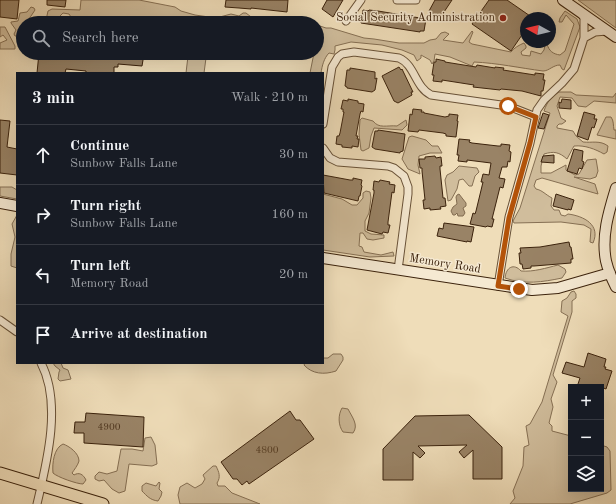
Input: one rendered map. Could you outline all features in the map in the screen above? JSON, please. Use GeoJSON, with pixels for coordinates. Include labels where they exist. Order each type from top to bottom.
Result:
{"type":"FeatureCollection","features":[{"type":"Feature","properties":{"kind":"main road"},"geometry":{"type":"LineString","coordinates":[[0,473],[103,504]]}},
{"type":"Feature","properties":{"kind":"street"},"geometry":{"type":"LineString","coordinates":[[346,22],[361,0]]}},
{"type":"Feature","properties":{"kind":"street"},"geometry":{"type":"LineString","coordinates":[[397,0],[416,0]]}},
{"type":"Feature","properties":{"kind":"street"},"geometry":{"type":"LineString","coordinates":[[564,0],[616,37]]}},
{"type":"Feature","properties":{"kind":"street"},"geometry":{"type":"LineString","coordinates":[[498,286],[509,218],[538,110],[544,100],[570,76],[574,69],[584,38],[584,18],[580,12]]}},
{"type":"Feature","properties":{"kind":"street"},"geometry":{"type":"LineString","coordinates":[[584,38],[595,32],[607,31]]}},
{"type":"Feature","properties":{"kind":"street"},"geometry":{"type":"LineString","coordinates":[[324,118],[332,67],[342,54],[354,52],[399,58],[409,64],[423,89],[431,95],[508,106],[536,117]]}},
{"type":"Feature","properties":{"kind":"street"},"geometry":{"type":"LineString","coordinates":[[324,149],[330,158],[338,162],[388,166],[394,168],[404,176],[408,194],[398,270]]}},
{"type":"Feature","properties":{"kind":"street"},"geometry":{"type":"LineString","coordinates":[[616,188],[604,236],[606,262],[616,287]]}},
{"type":"Feature","properties":{"kind":"street"},"geometry":{"type":"LineString","coordinates":[[0,203],[16,206]]}},
{"type":"Feature","properties":{"kind":"street","name":"Memory Road"},"geometry":{"type":"LineString","coordinates":[[324,258],[532,290],[558,288],[610,273]]}},
{"type":"Feature","properties":{"kind":"street"},"geometry":{"type":"LineString","coordinates":[[0,320],[16,331]]}},
{"type":"Feature","properties":{"kind":"street"},"geometry":{"type":"LineString","coordinates":[[38,504],[52,414],[48,381],[41,364]]}},
{"type":"Feature","properties":{"kind":"shaded area"},"geometry":{"type":"Polygon","coordinates":[[[81,0],[139,0],[175,7],[181,11],[202,16],[70,16],[69,14],[63,13],[60,16],[47,16],[48,11],[52,9],[80,10],[81,0]]]}},
{"type":"Feature","properties":{"kind":"shaded area"},"geometry":{"type":"Polygon","coordinates":[[[578,0],[616,0],[616,28],[578,0]]]}},
{"type":"Feature","properties":{"kind":"shaded area"},"geometry":{"type":"Polygon","coordinates":[[[31,7],[35,10],[31,16],[19,16],[20,13],[27,12],[31,7]]]}},
{"type":"Feature","properties":{"kind":"shaded area"},"geometry":{"type":"Polygon","coordinates":[[[565,11],[577,19],[580,27],[564,70],[560,65],[543,71],[500,64],[474,62],[472,66],[450,57],[435,54],[432,64],[430,60],[421,55],[421,58],[417,61],[414,55],[402,50],[382,45],[351,42],[335,46],[334,54],[329,53],[326,57],[321,72],[310,72],[313,60],[324,60],[324,27],[364,38],[399,43],[424,43],[436,39],[441,33],[445,32],[449,34],[443,40],[463,43],[472,31],[473,32],[469,42],[472,44],[511,52],[520,45],[520,48],[526,48],[521,52],[522,55],[530,56],[531,51],[541,54],[544,48],[549,48],[555,54],[560,55],[565,51],[574,24],[566,15],[562,22],[559,22],[565,11]]]}},
{"type":"Feature","properties":{"kind":"shaded area"},"geometry":{"type":"Polygon","coordinates":[[[243,13],[250,16],[239,16],[243,13]]]}},
{"type":"Feature","properties":{"kind":"shaded area"},"geometry":{"type":"Polygon","coordinates":[[[231,14],[239,16],[224,16],[231,14]]]}},
{"type":"Feature","properties":{"kind":"shaded area"},"geometry":{"type":"Polygon","coordinates":[[[16,21],[16,30],[11,23],[16,21]]]}},
{"type":"Feature","properties":{"kind":"shaded area"},"geometry":{"type":"Polygon","coordinates":[[[0,27],[5,27],[15,46],[15,49],[0,49],[0,43],[7,40],[3,35],[0,37],[0,27]]]}},
{"type":"Feature","properties":{"kind":"shaded area"},"geometry":{"type":"Polygon","coordinates":[[[188,60],[206,60],[204,72],[186,72],[188,60]]]}},
{"type":"Feature","properties":{"kind":"shaded area"},"geometry":{"type":"Polygon","coordinates":[[[559,92],[571,92],[576,95],[613,97],[616,93],[616,103],[594,101],[586,107],[578,106],[572,98],[560,97],[557,106],[561,118],[566,121],[559,124],[557,128],[573,131],[583,142],[599,142],[605,144],[608,146],[607,152],[604,154],[590,148],[574,146],[567,159],[556,153],[544,154],[541,166],[541,173],[551,173],[566,165],[566,170],[575,175],[579,174],[587,160],[596,159],[598,171],[596,177],[590,179],[574,177],[595,184],[598,194],[542,178],[536,180],[534,186],[536,189],[552,198],[551,206],[554,210],[559,210],[561,215],[574,215],[590,222],[595,231],[593,243],[590,242],[591,229],[584,225],[561,222],[514,223],[513,221],[520,208],[550,113],[544,111],[546,105],[559,92]]]}},
{"type":"Feature","properties":{"kind":"shaded area"},"geometry":{"type":"Polygon","coordinates":[[[606,117],[611,117],[612,119],[614,130],[616,130],[616,139],[597,135],[606,117]]]}},
{"type":"Feature","properties":{"kind":"shaded area"},"geometry":{"type":"Polygon","coordinates":[[[362,118],[373,121],[381,126],[397,126],[406,120],[407,125],[402,130],[374,128],[369,148],[363,151],[361,150],[359,134],[360,120],[362,118]]]}},
{"type":"Feature","properties":{"kind":"shaded area"},"geometry":{"type":"Polygon","coordinates":[[[412,136],[426,140],[432,146],[438,146],[442,153],[430,153],[419,156],[418,165],[420,174],[408,169],[402,159],[409,137],[412,136]]]}},
{"type":"Feature","properties":{"kind":"shaded area"},"geometry":{"type":"Polygon","coordinates":[[[459,166],[477,168],[479,172],[475,176],[472,186],[469,186],[463,179],[459,180],[457,189],[451,200],[448,201],[445,180],[447,175],[459,166]]]}},
{"type":"Feature","properties":{"kind":"shaded area"},"geometry":{"type":"Polygon","coordinates":[[[0,187],[12,187],[16,189],[16,199],[0,196],[0,187]]]}},
{"type":"Feature","properties":{"kind":"shaded area"},"geometry":{"type":"Polygon","coordinates":[[[366,191],[370,192],[371,198],[369,213],[365,221],[365,231],[371,234],[384,235],[384,238],[373,240],[367,239],[363,233],[360,233],[359,246],[362,247],[364,252],[381,255],[393,252],[394,256],[370,257],[324,250],[324,194],[342,199],[352,205],[357,205],[363,198],[363,193],[366,191]]]}},
{"type":"Feature","properties":{"kind":"shaded area"},"geometry":{"type":"Polygon","coordinates":[[[459,194],[466,203],[466,206],[463,208],[465,213],[463,216],[458,216],[457,213],[453,215],[451,211],[457,204],[456,197],[459,194]]]}},
{"type":"Feature","properties":{"kind":"shaded area"},"geometry":{"type":"Polygon","coordinates":[[[16,217],[16,268],[11,266],[11,254],[15,237],[12,224],[16,217]]]}},
{"type":"Feature","properties":{"kind":"shaded area"},"geometry":{"type":"Polygon","coordinates":[[[558,265],[565,269],[566,272],[562,278],[541,282],[519,282],[505,278],[507,271],[511,267],[516,267],[521,271],[531,271],[558,265]]]}},
{"type":"Feature","properties":{"kind":"shaded area"},"geometry":{"type":"Polygon","coordinates":[[[574,291],[576,298],[572,301],[572,312],[553,375],[557,382],[551,399],[553,407],[549,423],[552,426],[552,431],[568,435],[568,492],[604,492],[604,446],[610,451],[611,490],[607,493],[570,504],[510,504],[515,498],[513,491],[523,466],[524,447],[529,445],[526,426],[530,424],[542,402],[568,316],[561,312],[562,301],[567,298],[571,292],[574,291]]]}},
{"type":"Feature","properties":{"kind":"shaded area"},"geometry":{"type":"Polygon","coordinates":[[[333,354],[341,354],[343,357],[343,360],[336,371],[318,373],[304,365],[324,364],[324,358],[328,358],[333,354]]]}},
{"type":"Feature","properties":{"kind":"shaded area"},"geometry":{"type":"Polygon","coordinates":[[[54,364],[61,364],[63,368],[68,370],[71,379],[60,381],[58,379],[60,370],[54,364]]]}},
{"type":"Feature","properties":{"kind":"shaded area"},"geometry":{"type":"Polygon","coordinates":[[[342,408],[348,409],[354,421],[355,430],[353,433],[343,432],[341,429],[339,420],[342,408]]]}},
{"type":"Feature","properties":{"kind":"shaded area"},"geometry":{"type":"Polygon","coordinates":[[[151,437],[155,445],[157,464],[152,466],[129,464],[125,491],[119,493],[112,489],[104,480],[99,481],[95,479],[95,476],[99,472],[107,474],[117,471],[121,449],[143,451],[145,438],[151,437]]]}},
{"type":"Feature","properties":{"kind":"shaded area"},"geometry":{"type":"Polygon","coordinates":[[[63,444],[71,448],[79,458],[77,466],[72,473],[74,475],[81,474],[84,476],[86,480],[83,484],[67,480],[53,473],[54,456],[63,444]]]}},
{"type":"Feature","properties":{"kind":"shaded area"},"geometry":{"type":"Polygon","coordinates":[[[213,466],[216,466],[219,472],[219,479],[217,483],[218,486],[225,486],[232,493],[260,504],[180,504],[178,495],[180,487],[187,483],[195,488],[202,484],[205,479],[203,475],[213,466]]]}},
{"type":"Feature","properties":{"kind":"shaded area"},"geometry":{"type":"Polygon","coordinates":[[[159,482],[159,489],[162,492],[158,501],[151,499],[142,491],[142,486],[146,483],[156,486],[159,482]]]}},
{"type":"Feature","properties":{"kind":"building"},"geometry":{"type":"Polygon","coordinates":[[[0,0],[19,0],[16,19],[0,17],[0,0]]]}},
{"type":"Feature","properties":{"kind":"building"},"geometry":{"type":"Polygon","coordinates":[[[47,0],[66,0],[65,7],[47,5],[47,0]]]}},
{"type":"Feature","properties":{"kind":"building"},"geometry":{"type":"Polygon","coordinates":[[[226,0],[288,0],[287,12],[225,7],[226,0]]]}},
{"type":"Feature","properties":{"kind":"building"},"geometry":{"type":"Polygon","coordinates":[[[327,0],[343,0],[333,17],[322,9],[327,0]]]}},
{"type":"Feature","properties":{"kind":"building"},"geometry":{"type":"Polygon","coordinates":[[[435,0],[452,0],[440,18],[429,11],[435,0]]]}},
{"type":"Feature","properties":{"kind":"building"},"geometry":{"type":"Polygon","coordinates":[[[489,0],[507,0],[524,12],[520,12],[520,38],[511,51],[472,24],[489,0]]]}},
{"type":"Feature","properties":{"kind":"building"},"geometry":{"type":"Polygon","coordinates":[[[363,10],[426,19],[424,31],[420,32],[361,23],[363,10]]]}},
{"type":"Feature","properties":{"kind":"building"},"geometry":{"type":"Polygon","coordinates":[[[436,59],[476,67],[477,65],[504,68],[503,70],[535,75],[535,73],[544,74],[543,80],[545,80],[543,91],[541,91],[541,96],[522,91],[473,87],[474,85],[442,80],[442,82],[433,81],[434,75],[432,75],[434,62],[436,62],[436,59]]]}},
{"type":"Feature","properties":{"kind":"building"},"geometry":{"type":"Polygon","coordinates":[[[38,60],[143,60],[142,66],[118,64],[118,67],[114,67],[114,72],[86,72],[66,69],[65,72],[37,72],[38,60]]]}},
{"type":"Feature","properties":{"kind":"building"},"geometry":{"type":"Polygon","coordinates":[[[399,67],[401,70],[402,69],[413,92],[411,92],[412,95],[398,103],[394,101],[382,76],[399,67]]]}},
{"type":"Feature","properties":{"kind":"building"},"geometry":{"type":"Polygon","coordinates":[[[350,68],[375,72],[375,79],[377,78],[375,90],[372,92],[347,88],[345,86],[347,70],[350,70],[350,68]]]}},
{"type":"Feature","properties":{"kind":"building"},"geometry":{"type":"Polygon","coordinates":[[[348,99],[364,104],[363,112],[361,111],[360,114],[356,136],[358,136],[357,139],[359,139],[358,147],[352,146],[352,148],[342,147],[342,145],[336,144],[337,136],[339,136],[340,133],[344,112],[343,109],[341,109],[343,100],[348,101],[348,99]]]}},
{"type":"Feature","properties":{"kind":"building"},"geometry":{"type":"Polygon","coordinates":[[[562,99],[571,100],[571,109],[559,108],[559,102],[561,103],[562,99]]]}},
{"type":"Feature","properties":{"kind":"building"},"geometry":{"type":"Polygon","coordinates":[[[413,109],[422,110],[421,112],[424,113],[445,117],[449,116],[449,114],[458,115],[456,137],[446,136],[446,134],[443,133],[419,130],[418,132],[408,131],[410,114],[412,115],[413,109]]]}},
{"type":"Feature","properties":{"kind":"building"},"geometry":{"type":"Polygon","coordinates":[[[584,112],[595,115],[594,119],[597,119],[594,128],[592,127],[588,140],[577,136],[584,112]]]}},
{"type":"Feature","properties":{"kind":"building"},"geometry":{"type":"Polygon","coordinates":[[[543,113],[549,115],[544,129],[538,128],[543,113]]]}},
{"type":"Feature","properties":{"kind":"building"},"geometry":{"type":"Polygon","coordinates":[[[0,120],[10,121],[7,147],[16,149],[16,175],[0,173],[0,120]]]}},
{"type":"Feature","properties":{"kind":"building"},"geometry":{"type":"Polygon","coordinates":[[[378,130],[405,134],[403,151],[400,153],[375,149],[372,147],[375,131],[378,130]]]}},
{"type":"Feature","properties":{"kind":"building"},"geometry":{"type":"Polygon","coordinates":[[[459,139],[470,140],[469,142],[472,143],[498,146],[501,146],[501,144],[510,145],[510,162],[508,161],[507,167],[502,167],[499,178],[505,179],[503,188],[500,187],[492,219],[494,219],[492,227],[470,224],[473,213],[475,214],[476,211],[483,182],[481,182],[483,174],[489,175],[491,163],[467,160],[467,162],[458,161],[459,155],[457,155],[459,139]]]}},
{"type":"Feature","properties":{"kind":"building"},"geometry":{"type":"Polygon","coordinates":[[[574,149],[583,151],[582,161],[584,162],[582,169],[579,168],[577,174],[567,171],[574,149]]]}},
{"type":"Feature","properties":{"kind":"building"},"geometry":{"type":"Polygon","coordinates":[[[554,155],[554,163],[541,162],[543,156],[554,155]]]}},
{"type":"Feature","properties":{"kind":"building"},"geometry":{"type":"Polygon","coordinates":[[[435,156],[436,158],[441,157],[442,166],[440,166],[440,169],[443,198],[445,198],[446,206],[440,207],[441,209],[430,210],[430,208],[424,209],[423,200],[425,200],[422,168],[420,168],[419,159],[435,156]]]}},
{"type":"Feature","properties":{"kind":"building"},"geometry":{"type":"Polygon","coordinates":[[[324,175],[350,180],[353,180],[353,178],[362,180],[358,201],[324,193],[324,175]]]}},
{"type":"Feature","properties":{"kind":"building"},"geometry":{"type":"Polygon","coordinates":[[[380,180],[390,182],[389,184],[395,185],[394,193],[392,192],[388,222],[388,225],[390,225],[388,233],[383,232],[382,234],[367,230],[374,193],[374,181],[379,182],[380,180]]]}},
{"type":"Feature","properties":{"kind":"building"},"geometry":{"type":"Polygon","coordinates":[[[556,194],[574,200],[571,210],[553,206],[556,194]]]}},
{"type":"Feature","properties":{"kind":"building"},"geometry":{"type":"Polygon","coordinates":[[[444,223],[474,227],[471,242],[437,236],[439,228],[443,229],[444,223]]]}},
{"type":"Feature","properties":{"kind":"building"},"geometry":{"type":"Polygon","coordinates":[[[569,242],[573,259],[571,259],[571,263],[531,266],[531,268],[523,269],[522,264],[520,264],[520,248],[540,247],[569,242]]]}},
{"type":"Feature","properties":{"kind":"building"},"geometry":{"type":"Polygon","coordinates":[[[588,353],[606,359],[605,369],[612,371],[606,389],[604,388],[604,384],[578,384],[580,378],[562,373],[566,362],[584,367],[588,353]]]}},
{"type":"Feature","properties":{"kind":"building"},"geometry":{"type":"Polygon","coordinates":[[[290,411],[296,420],[300,420],[314,439],[249,484],[247,481],[242,485],[237,479],[233,479],[221,462],[290,411]]]}},
{"type":"Feature","properties":{"kind":"building"},"geometry":{"type":"Polygon","coordinates":[[[86,413],[144,417],[143,447],[84,443],[84,433],[74,433],[75,422],[85,422],[86,413]]]}},
{"type":"Feature","properties":{"kind":"building"},"geometry":{"type":"Polygon","coordinates":[[[469,415],[502,447],[502,479],[473,479],[473,450],[464,458],[459,452],[467,445],[418,446],[425,453],[420,458],[413,452],[413,480],[383,480],[383,449],[415,416],[469,415]]]}},
{"type":"Feature","properties":{"kind":"place","name":"Social Security Administration"},"geometry":{"type":"Point","coordinates":[503,18]}},
{"type":"Feature","properties":{"kind":"route"},"geometry":{"type":"LineString","coordinates":[[508,106],[536,117],[530,143],[512,203],[498,286],[519,289]]}}]}
